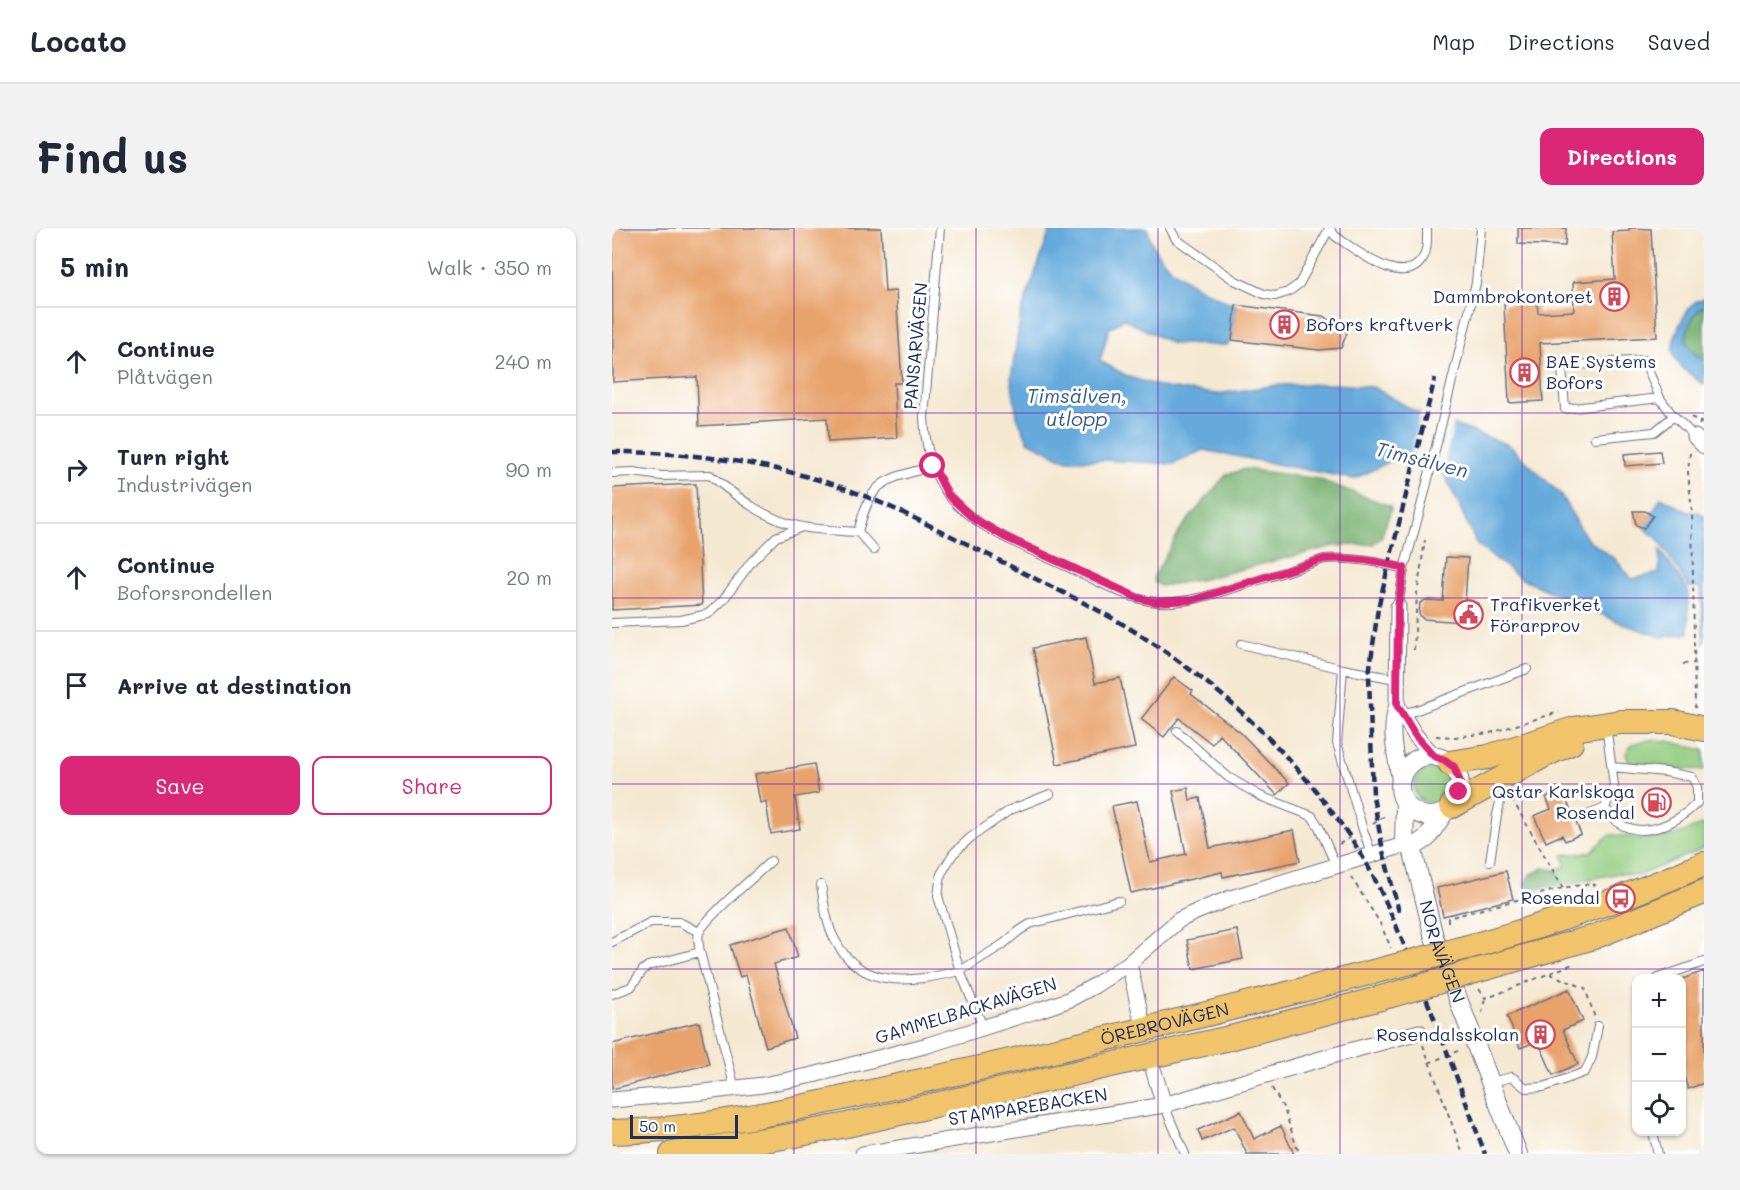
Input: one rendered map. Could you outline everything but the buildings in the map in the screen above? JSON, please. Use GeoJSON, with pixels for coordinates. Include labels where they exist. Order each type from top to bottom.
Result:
{"type":"FeatureCollection","features":[{"type":"Feature","properties":{"kind":"highway"},"geometry":{"type":"LineString","coordinates":[[1448,810],[1506,767],[1574,729],[1620,722],[1699,720]]}},
{"type":"Feature","properties":{"kind":"highway"},"geometry":{"type":"LineString","coordinates":[[1442,759],[1488,757],[1506,767]]}},
{"type":"Feature","properties":{"kind":"highway","name":"ÖREBROVÄGEN"},"geometry":{"type":"LineString","coordinates":[[612,1132],[700,1124],[804,1106],[995,1065],[1373,972],[1547,925],[1704,864]]}},
{"type":"Feature","properties":{"kind":"highway","name":"ÖREBROVÄGEN"},"geometry":{"type":"LineString","coordinates":[[672,1154],[790,1137],[1234,1038],[1594,936],[1704,892]]}},
{"type":"Feature","properties":{"kind":"highway"},"geometry":{"type":"LineString","coordinates":[[1673,905],[1704,908]]}},
{"type":"Feature","properties":{"kind":"street"},"geometry":{"type":"LineString","coordinates":[[1398,607],[1396,679],[1400,709],[1415,735],[1456,772],[1460,782],[1458,797],[1427,838],[1408,846]]}},
{"type":"Feature","properties":{"kind":"street"},"geometry":{"type":"LineString","coordinates":[[1400,709],[1392,719],[1401,794],[1397,806],[1428,816],[1448,810]]}},
{"type":"Feature","properties":{"kind":"street"},"geometry":{"type":"LineString","coordinates":[[1400,782],[1406,767],[1414,760],[1442,759]]}},
{"type":"Feature","properties":{"kind":"street","name":"NORAVÄGEN"},"geometry":{"type":"LineString","coordinates":[[1397,806],[1434,936],[1518,1154]]}},
{"type":"Feature","properties":{"kind":"street","name":"GAMMELBACKAVÄGEN"},"geometry":{"type":"LineString","coordinates":[[612,1100],[735,1089],[813,1075],[867,1062],[1040,1010],[1068,1000],[1094,986],[1129,963],[1179,920],[1198,910],[1339,865],[1408,846]]}},
{"type":"Feature","properties":{"kind":"street"},"geometry":{"type":"LineString","coordinates":[[1129,963],[1141,1017]]}},
{"type":"Feature","properties":{"kind":"street","name":"STAMPAREBACKEN"},"geometry":{"type":"LineString","coordinates":[[863,1154],[1164,1105],[1419,1032]]}},
{"type":"Feature","properties":{"kind":"street"},"geometry":{"type":"LineString","coordinates":[[1155,1072],[1164,1105]]}},
{"type":"Feature","properties":{"kind":"lane","name":"PANSARVÄGEN"},"geometry":{"type":"LineString","coordinates":[[940,228],[924,417],[926,446],[933,466],[948,495],[974,519],[1005,537],[1138,598],[1156,602],[1193,600],[1324,559],[1364,559],[1404,568]]}},
{"type":"Feature","properties":{"kind":"lane"},"geometry":{"type":"LineString","coordinates":[[1170,228],[1176,239],[1234,280],[1264,294],[1275,296],[1288,292],[1299,284],[1329,229],[1335,237],[1389,270],[1401,272],[1414,267],[1425,256],[1427,228]]}},
{"type":"Feature","properties":{"kind":"lane"},"geometry":{"type":"LineString","coordinates":[[1398,607],[1404,568],[1476,283],[1481,228]]}},
{"type":"Feature","properties":{"kind":"lane"},"geometry":{"type":"LineString","coordinates":[[1660,398],[1565,409],[1562,366],[1644,360],[1660,398],[1674,416],[1697,438]]}},
{"type":"Feature","properties":{"kind":"lane"},"geometry":{"type":"LineString","coordinates":[[1595,438],[1654,432],[1674,416]]}},
{"type":"Feature","properties":{"kind":"lane"},"geometry":{"type":"LineString","coordinates":[[858,532],[864,509],[880,484],[933,466]]}},
{"type":"Feature","properties":{"kind":"lane"},"geometry":{"type":"LineString","coordinates":[[612,473],[633,472],[662,476],[710,475],[741,501],[773,517],[802,527],[858,532],[874,550]]}},
{"type":"Feature","properties":{"kind":"lane"},"geometry":{"type":"LineString","coordinates":[[612,623],[681,620],[708,614],[723,600],[752,561],[776,537],[802,527]]}},
{"type":"Feature","properties":{"kind":"lane"},"geometry":{"type":"LineString","coordinates":[[1241,644],[1343,669],[1396,679]]}},
{"type":"Feature","properties":{"kind":"lane"},"geometry":{"type":"LineString","coordinates":[[1343,669],[1337,743],[1372,855]]}},
{"type":"Feature","properties":{"kind":"lane"},"geometry":{"type":"LineString","coordinates":[[1400,709],[1414,711],[1527,669]]}},
{"type":"Feature","properties":{"kind":"lane"},"geometry":{"type":"LineString","coordinates":[[1588,815],[1605,808],[1614,785],[1605,725]]}},
{"type":"Feature","properties":{"kind":"lane"},"geometry":{"type":"LineString","coordinates":[[1177,731],[1228,777],[1260,796],[1312,816],[1339,865]]}},
{"type":"Feature","properties":{"kind":"lane"},"geometry":{"type":"LineString","coordinates":[[1490,861],[1506,767]]}},
{"type":"Feature","properties":{"kind":"lane"},"geometry":{"type":"LineString","coordinates":[[1605,808],[1617,822],[1635,829],[1650,829],[1670,824],[1685,815],[1697,803],[1697,787],[1692,777],[1612,767]]}},
{"type":"Feature","properties":{"kind":"lane"},"geometry":{"type":"LineString","coordinates":[[983,1026],[960,971],[938,896],[941,874],[953,854],[978,833],[1010,810],[1050,794]]}},
{"type":"Feature","properties":{"kind":"lane"},"geometry":{"type":"LineString","coordinates":[[735,1089],[700,952],[699,932],[710,918],[771,861]]}},
{"type":"Feature","properties":{"kind":"lane"},"geometry":{"type":"LineString","coordinates":[[821,885],[833,938],[846,957],[861,970],[883,979],[909,980],[960,971],[1002,945],[1030,924],[1119,901]]}},
{"type":"Feature","properties":{"kind":"lane"},"geometry":{"type":"LineString","coordinates":[[612,942],[651,922],[679,922],[699,932]]}},
{"type":"Feature","properties":{"kind":"lane"},"geometry":{"type":"LineString","coordinates":[[612,994],[631,987],[642,969],[648,966],[700,952]]}},
{"type":"Feature","properties":{"kind":"lane"},"geometry":{"type":"LineString","coordinates":[[1670,974],[1704,962]]}},
{"type":"Feature","properties":{"kind":"lane"},"geometry":{"type":"LineString","coordinates":[[1490,1082],[1512,1077],[1526,1088],[1544,1087],[1585,1072],[1592,1057],[1598,1026]]}},
{"type":"Feature","properties":{"kind":"lane"},"geometry":{"type":"LineString","coordinates":[[1164,1105],[1185,1154]]}},
{"type":"Feature","properties":{"kind":"lane"},"geometry":{"type":"LineString","coordinates":[[1654,1136],[1658,1154]]}},
{"type":"Feature","properties":{"kind":"path"},"geometry":{"type":"LineString","coordinates":[[1699,720],[1695,663],[1692,512],[1688,472],[1704,416]]}},
{"type":"Feature","properties":{"kind":"path"},"geometry":{"type":"LineString","coordinates":[[1413,654],[1417,594],[1425,538]]}},
{"type":"Feature","properties":{"kind":"path"},"geometry":{"type":"LineString","coordinates":[[1683,664],[1695,663]]}},
{"type":"Feature","properties":{"kind":"path"},"geometry":{"type":"LineString","coordinates":[[1506,767],[1563,888]]}},
{"type":"Feature","properties":{"kind":"path"},"geometry":{"type":"LineString","coordinates":[[1392,951],[1380,923],[1339,865],[1336,848],[1397,806]]}},
{"type":"Feature","properties":{"kind":"path"},"geometry":{"type":"LineString","coordinates":[[1449,929],[1448,918],[1563,888],[1588,884],[1604,886]]}},
{"type":"Feature","properties":{"kind":"path"},"geometry":{"type":"LineString","coordinates":[[1550,974],[1585,988],[1598,1026]]}},
{"type":"Feature","properties":{"kind":"path"},"geometry":{"type":"LineString","coordinates":[[1419,1032],[1463,1154]]}},
{"type":"Feature","properties":{"kind":"path"},"geometry":{"type":"LineString","coordinates":[[1429,1063],[1475,1044]]}},
{"type":"Feature","properties":{"kind":"path"},"geometry":{"type":"LineString","coordinates":[[1264,1076],[1284,1109],[1301,1154]]}},
{"type":"Feature","properties":{"kind":"green space"},"geometry":{"type":"Polygon","coordinates":[[[1704,306],[1704,361],[1690,349],[1686,339],[1690,323],[1704,306]]]}},
{"type":"Feature","properties":{"kind":"green space"},"geometry":{"type":"Polygon","coordinates":[[[1245,469],[1318,479],[1390,506],[1391,510],[1381,538],[1373,544],[1334,546],[1199,580],[1161,586],[1155,583],[1153,578],[1182,527],[1226,475],[1245,469]]]}},
{"type":"Feature","properties":{"kind":"green space"},"geometry":{"type":"Polygon","coordinates":[[[1651,740],[1668,741],[1704,750],[1704,770],[1636,766],[1628,760],[1626,754],[1630,747],[1636,743],[1651,740]]]}},
{"type":"Feature","properties":{"kind":"green space"},"geometry":{"type":"Polygon","coordinates":[[[1431,769],[1443,774],[1448,786],[1443,798],[1431,803],[1419,798],[1414,786],[1419,774],[1431,769]]]}},
{"type":"Feature","properties":{"kind":"green space"},"geometry":{"type":"Polygon","coordinates":[[[1704,824],[1704,848],[1638,876],[1619,873],[1563,885],[1555,870],[1566,866],[1563,855],[1590,852],[1612,835],[1640,839],[1657,838],[1704,824]]]}},
{"type":"Feature","properties":{"kind":"green space"},"geometry":{"type":"Polygon","coordinates":[[[1543,868],[1555,870],[1563,885],[1530,890],[1525,883],[1530,875],[1543,868]]]}},
{"type":"Feature","properties":{"kind":"water"},"geometry":{"type":"Polygon","coordinates":[[[1051,228],[1148,228],[1159,255],[1169,267],[1181,277],[1209,293],[1236,305],[1232,340],[1227,345],[1173,344],[1124,319],[1109,329],[1100,361],[1129,377],[1165,388],[1217,394],[1278,385],[1334,384],[1373,387],[1413,410],[1509,445],[1560,494],[1587,539],[1615,559],[1632,579],[1659,573],[1660,550],[1688,590],[1689,633],[1662,637],[1623,624],[1522,579],[1477,545],[1445,475],[1393,460],[1354,479],[1203,450],[1174,464],[1065,460],[1028,441],[1017,416],[1011,378],[1021,313],[1051,228]]]}},
{"type":"Feature","properties":{"kind":"water"},"geometry":{"type":"Polygon","coordinates":[[[1704,298],[1704,306],[1690,323],[1686,339],[1690,349],[1704,361],[1704,385],[1679,364],[1674,356],[1673,344],[1685,315],[1693,304],[1704,298]]]}},
{"type":"Feature","properties":{"kind":"water"},"geometry":{"type":"Polygon","coordinates":[[[1661,497],[1688,512],[1698,512],[1704,516],[1704,645],[1701,588],[1689,587],[1658,539],[1644,528],[1661,497]]]}},
{"type":"Feature","properties":{"kind":"pier"},"geometry":{"type":"Polygon","coordinates":[[[1421,410],[1454,422],[1441,477],[1408,467],[1421,410]]]}},
{"type":"Feature","properties":{"kind":"railway"},"geometry":{"type":"LineString","coordinates":[[1399,912],[1383,851],[1373,796],[1369,675],[1378,608],[1435,378]]}},
{"type":"Feature","properties":{"kind":"railway"},"geometry":{"type":"LineString","coordinates":[[612,452],[678,455],[745,463],[810,477],[841,487],[926,524],[1092,607],[1137,633],[1196,674],[1250,720],[1299,771],[1322,798],[1364,859],[1389,909],[1421,986],[1485,1154]]}},
{"type":"Feature","properties":{"kind":"place","name":"Dammbrokontoret"},"geometry":{"type":"Point","coordinates":[1614,297]}},
{"type":"Feature","properties":{"kind":"place","name":"Bofors kraftverk"},"geometry":{"type":"Point","coordinates":[1285,325]}},
{"type":"Feature","properties":{"kind":"place","name":"BAE Systems Bofors"},"geometry":{"type":"Point","coordinates":[1525,372]}},
{"type":"Feature","properties":{"kind":"place","name":"Trafikverket Förarprov"},"geometry":{"type":"Point","coordinates":[1469,615]}},
{"type":"Feature","properties":{"kind":"place","name":"Qstar Karlskoga Rosendal"},"geometry":{"type":"Point","coordinates":[1656,802]}},
{"type":"Feature","properties":{"kind":"place","name":"Rosendal"},"geometry":{"type":"Point","coordinates":[1621,898]}},
{"type":"Feature","properties":{"kind":"place","name":"Rosendalsskolan"},"geometry":{"type":"Point","coordinates":[1540,1035]}},
{"type":"Feature","properties":{"kind":"route"},"geometry":{"type":"LineString","coordinates":[[933,466],[948,495],[974,519],[990,529],[1114,588],[1138,598],[1156,602],[1193,600],[1324,559],[1364,559],[1404,568],[1398,607],[1397,705],[1415,735],[1434,756],[1454,767],[1460,782],[1459,792]]}},
{"type":"Feature","properties":{"kind":"water label","name":"Timsälven, utlopp"},"geometry":{"type":"Point","coordinates":[1077,408]}},
{"type":"Feature","properties":{"kind":"water label","name":"Timsälven"},"geometry":{"type":"Point","coordinates":[1422,460]}}]}
